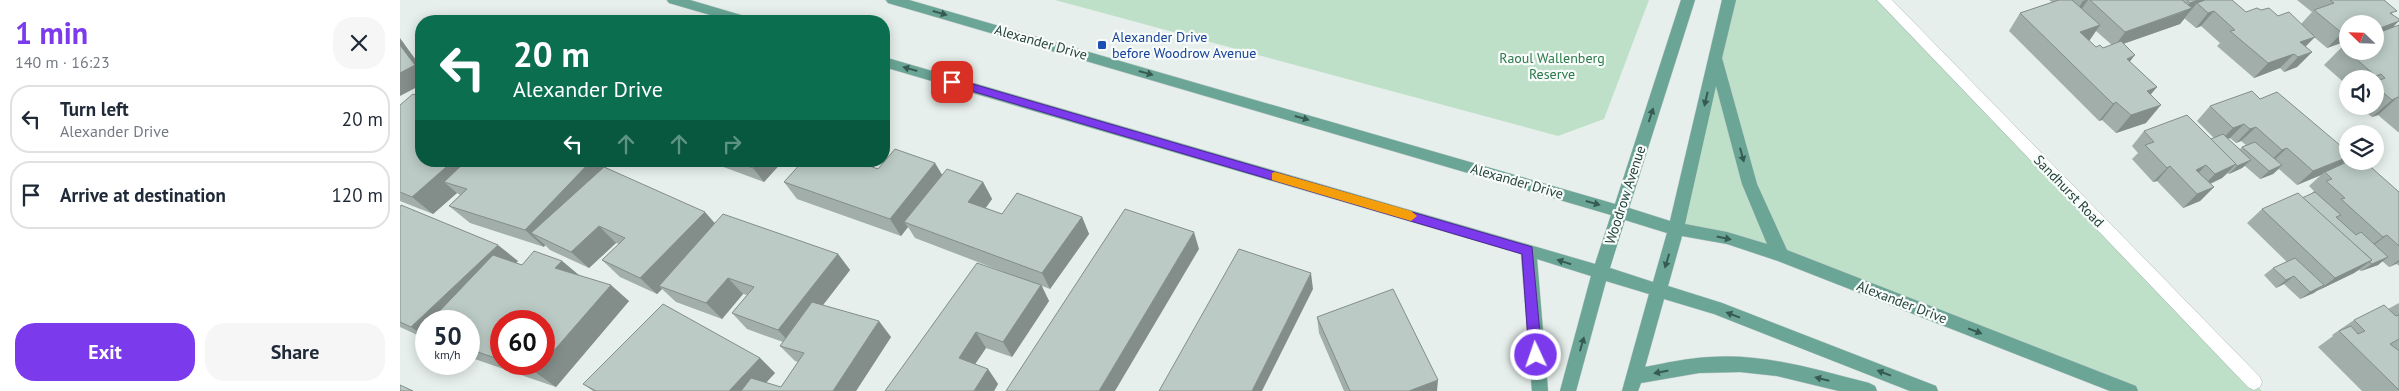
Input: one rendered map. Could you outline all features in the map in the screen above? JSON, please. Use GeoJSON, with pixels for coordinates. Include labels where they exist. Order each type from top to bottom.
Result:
{"type":"FeatureCollection","features":[{"type":"Feature","properties":{"kind":"main road"},"geometry":{"type":"LineString","coordinates":[[674,0],[725,15]]}},
{"type":"Feature","properties":{"kind":"main road","name":"Alexander Drive"},"geometry":{"type":"LineString","coordinates":[[893,0],[1620,211],[1676,229],[1727,238],[1781,255],[2130,391]]}},
{"type":"Feature","properties":{"kind":"main road","name":"Woodrow Avenue"},"geometry":{"type":"LineString","coordinates":[[1568,391],[1600,274],[1688,0]]}},
{"type":"Feature","properties":{"kind":"main road"},"geometry":{"type":"LineString","coordinates":[[1632,384],[1676,229],[1729,0]]}},
{"type":"Feature","properties":{"kind":"main road"},"geometry":{"type":"LineString","coordinates":[[1715,58],[1752,192],[1765,227],[1781,255]]}},
{"type":"Feature","properties":{"kind":"main road"},"geometry":{"type":"LineString","coordinates":[[890,64],[1528,250],[1658,292],[1716,308],[1930,391]]}},
{"type":"Feature","properties":{"kind":"main road"},"geometry":{"type":"LineString","coordinates":[[1528,250],[1540,391]]}},
{"type":"Feature","properties":{"kind":"main road"},"geometry":{"type":"LineString","coordinates":[[1632,384],[1696,365],[1723,364],[1751,366],[1808,376],[1869,391]]}},
{"type":"Feature","properties":{"kind":"street","name":"Sandhurst Road"},"geometry":{"type":"LineString","coordinates":[[1884,0],[2254,382]]}},
{"type":"Feature","properties":{"kind":"green space","name":"Raoul Wallenberg Reserve"},"geometry":{"type":"Polygon","coordinates":[[[1055,0],[1649,0],[1604,119],[1558,136],[1055,0]]]}},
{"type":"Feature","properties":{"kind":"green space"},"geometry":{"type":"Polygon","coordinates":[[[1729,0],[1884,0],[2262,391],[2130,391],[1781,255],[1676,229],[1729,0]]]}},
{"type":"Feature","properties":{"kind":"building"},"geometry":{"type":"Polygon","coordinates":[[[2059,0],[2072,0],[2100,25],[2080,32],[2096,47],[2100,45],[2103,48],[2121,41],[2135,55],[2127,59],[2157,87],[2147,91],[2161,105],[2131,115],[2116,102],[2113,104],[2020,13],[2059,0]]]}},
{"type":"Feature","properties":{"kind":"building"},"geometry":{"type":"Polygon","coordinates":[[[2090,0],[2182,0],[2192,8],[2125,32],[2090,0]]]}},
{"type":"Feature","properties":{"kind":"building"},"geometry":{"type":"Polygon","coordinates":[[[2187,0],[2198,0],[2190,3],[2187,0]]]}},
{"type":"Feature","properties":{"kind":"building"},"geometry":{"type":"Polygon","coordinates":[[[2205,0],[2232,0],[2246,12],[2257,8],[2261,10],[2269,8],[2278,16],[2289,12],[2315,37],[2300,42],[2312,52],[2298,57],[2294,54],[2268,63],[2230,31],[2235,30],[2214,11],[2208,13],[2197,3],[2205,0]]]}},
{"type":"Feature","properties":{"kind":"building"},"geometry":{"type":"Polygon","coordinates":[[[2330,0],[2384,0],[2397,11],[2390,13],[2399,21],[2384,27],[2384,15],[2339,15],[2339,31],[2314,10],[2334,3],[2330,0]]]}},
{"type":"Feature","properties":{"kind":"building"},"geometry":{"type":"Polygon","coordinates":[[[2399,25],[2399,98],[2392,100],[2384,93],[2384,70],[2369,70],[2357,60],[2384,60],[2384,31],[2399,25]]]}},
{"type":"Feature","properties":{"kind":"building"},"geometry":{"type":"Polygon","coordinates":[[[400,45],[415,65],[400,73],[400,45]]]}},
{"type":"Feature","properties":{"kind":"building"},"geometry":{"type":"Polygon","coordinates":[[[2252,91],[2260,99],[2277,92],[2339,144],[2339,161],[2313,171],[2287,148],[2282,150],[2256,127],[2250,129],[2244,124],[2233,128],[2210,106],[2252,91]]]}},
{"type":"Feature","properties":{"kind":"building"},"geometry":{"type":"Polygon","coordinates":[[[413,94],[415,95],[415,167],[446,167],[412,197],[400,192],[400,105],[413,94]]]}},
{"type":"Feature","properties":{"kind":"building"},"geometry":{"type":"Polygon","coordinates":[[[2187,115],[2236,164],[2215,174],[2206,165],[2196,170],[2214,187],[2197,194],[2170,166],[2167,168],[2145,145],[2154,142],[2144,131],[2187,115]]]}},
{"type":"Feature","properties":{"kind":"building"},"geometry":{"type":"Polygon","coordinates":[[[2223,134],[2251,160],[2237,166],[2211,139],[2223,134]]]}},
{"type":"Feature","properties":{"kind":"building"},"geometry":{"type":"Polygon","coordinates":[[[2255,142],[2282,165],[2269,171],[2242,147],[2255,142]]]}},
{"type":"Feature","properties":{"kind":"building"},"geometry":{"type":"Polygon","coordinates":[[[895,149],[935,163],[890,219],[784,182],[798,167],[872,167],[878,169],[880,167],[890,167],[890,155],[895,149]]]}},
{"type":"Feature","properties":{"kind":"building"},"geometry":{"type":"Polygon","coordinates":[[[2339,166],[2339,170],[2374,170],[2399,192],[2399,246],[2387,235],[2383,237],[2341,199],[2345,198],[2326,181],[2332,179],[2325,172],[2339,166]]]}},
{"type":"Feature","properties":{"kind":"building"},"geometry":{"type":"Polygon","coordinates":[[[460,167],[585,167],[525,230],[449,206],[467,189],[444,182],[460,167]]]}},
{"type":"Feature","properties":{"kind":"building"},"geometry":{"type":"Polygon","coordinates":[[[604,167],[705,212],[640,278],[602,260],[625,238],[599,226],[571,252],[531,233],[604,167]]]}},
{"type":"Feature","properties":{"kind":"building"},"geometry":{"type":"Polygon","coordinates":[[[947,169],[983,182],[968,202],[1002,214],[1017,193],[1082,217],[1042,273],[904,222],[947,169]]]}},
{"type":"Feature","properties":{"kind":"building"},"geometry":{"type":"Polygon","coordinates":[[[2315,192],[2341,215],[2336,217],[2356,235],[2361,232],[2388,257],[2372,264],[2369,262],[2372,260],[2302,198],[2315,192]]]}},
{"type":"Feature","properties":{"kind":"building"},"geometry":{"type":"Polygon","coordinates":[[[2298,193],[2372,260],[2335,278],[2262,209],[2298,193]]]}},
{"type":"Feature","properties":{"kind":"building"},"geometry":{"type":"Polygon","coordinates":[[[401,205],[498,245],[429,310],[415,310],[415,323],[411,327],[400,322],[401,205]]]}},
{"type":"Feature","properties":{"kind":"building"},"geometry":{"type":"Polygon","coordinates":[[[1125,209],[1194,232],[1099,391],[1006,391],[1125,209]]]}},
{"type":"Feature","properties":{"kind":"building"},"geometry":{"type":"Polygon","coordinates":[[[723,214],[838,254],[778,330],[732,313],[754,287],[728,278],[706,303],[659,286],[723,214]]]}},
{"type":"Feature","properties":{"kind":"building"},"geometry":{"type":"Polygon","coordinates":[[[1239,249],[1311,273],[1252,391],[1159,391],[1239,249]]]}},
{"type":"Feature","properties":{"kind":"building"},"geometry":{"type":"Polygon","coordinates":[[[534,251],[562,261],[555,268],[611,285],[555,349],[555,310],[490,310],[490,356],[480,353],[480,310],[440,310],[493,255],[522,265],[534,251]]]}},
{"type":"Feature","properties":{"kind":"building"},"geometry":{"type":"Polygon","coordinates":[[[2295,258],[2324,285],[2310,292],[2294,276],[2286,280],[2273,268],[2295,258]]]}},
{"type":"Feature","properties":{"kind":"building"},"geometry":{"type":"Polygon","coordinates":[[[977,263],[1041,285],[1003,342],[976,332],[959,358],[988,369],[974,391],[885,391],[977,263]]]}},
{"type":"Feature","properties":{"kind":"building"},"geometry":{"type":"Polygon","coordinates":[[[1393,289],[1438,380],[1409,391],[1350,391],[1317,317],[1393,289]]]}},
{"type":"Feature","properties":{"kind":"building"},"geometry":{"type":"Polygon","coordinates":[[[812,302],[879,321],[833,391],[741,391],[751,378],[781,387],[804,353],[780,346],[812,302]]]}},
{"type":"Feature","properties":{"kind":"building"},"geometry":{"type":"Polygon","coordinates":[[[663,304],[760,358],[729,391],[596,391],[583,384],[663,304]]]}},
{"type":"Feature","properties":{"kind":"building"},"geometry":{"type":"Polygon","coordinates":[[[2384,305],[2396,316],[2399,315],[2399,339],[2390,344],[2399,350],[2399,390],[2339,331],[2351,326],[2358,334],[2365,331],[2354,320],[2384,305]]]}},
{"type":"Feature","properties":{"kind":"building"},"geometry":{"type":"Polygon","coordinates":[[[400,385],[413,391],[400,391],[400,385]]]}},
{"type":"Feature","properties":{"kind":"slow traffic"},"geometry":{"type":"LineString","coordinates":[[1275,177],[1411,216]]}},
{"type":"Feature","properties":{"kind":"place","name":"Alexander Drive before Woodrow Avenue"},"geometry":{"type":"Point","coordinates":[1102,45]}},
{"type":"Feature","properties":{"kind":"route"},"geometry":{"type":"LineString","coordinates":[[952,82],[1528,250],[1536,355]]}}]}
